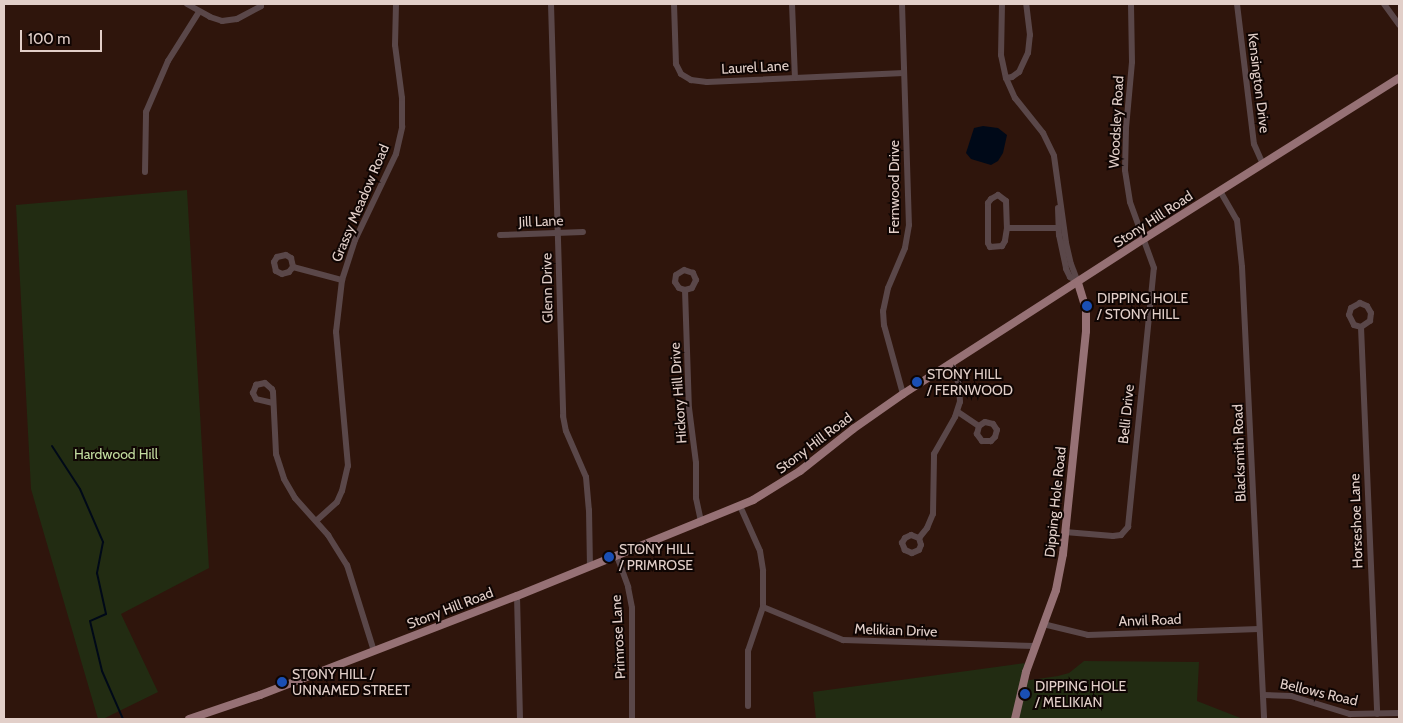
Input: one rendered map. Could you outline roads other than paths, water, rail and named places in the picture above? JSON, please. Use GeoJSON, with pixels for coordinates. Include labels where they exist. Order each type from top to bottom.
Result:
{"type":"FeatureCollection","features":[{"type":"Feature","properties":{"kind":"main road","name":"Stony Hill Road"},"geometry":{"type":"LineString","coordinates":[[189,719],[260,695],[517,596],[740,506],[778,487],[903,394],[1145,238],[1399,78]]}},
{"type":"Feature","properties":{"kind":"main road","name":"Dipping Hole Road"},"geometry":{"type":"LineString","coordinates":[[1015,719],[1034,646],[1056,590],[1065,532],[1086,331],[1086,309],[1078,282]]}},
{"type":"Feature","properties":{"kind":"street"},"geometry":{"type":"LineString","coordinates":[[187,4],[198,12],[222,20],[237,19],[261,5]]}},
{"type":"Feature","properties":{"kind":"street","name":"Grassy Meadow Road"},"geometry":{"type":"LineString","coordinates":[[316,521],[330,511],[337,502],[344,485],[348,466],[336,349],[337,310],[342,280],[355,240],[396,154],[401,136],[403,115],[395,45],[396,4]]}},
{"type":"Feature","properties":{"kind":"street","name":"Glenn Drive"},"geometry":{"type":"LineString","coordinates":[[551,4],[563,416],[566,431],[586,477],[589,510],[590,567]]}},
{"type":"Feature","properties":{"kind":"street","name":"Laurel Lane"},"geometry":{"type":"LineString","coordinates":[[674,4],[676,64],[685,77],[707,82],[904,73]]}},
{"type":"Feature","properties":{"kind":"street"},"geometry":{"type":"LineString","coordinates":[[792,4],[796,78]]}},
{"type":"Feature","properties":{"kind":"street","name":"Fernwood Drive"},"geometry":{"type":"LineString","coordinates":[[902,4],[909,225],[905,248],[888,288],[882,311],[903,394]]}},
{"type":"Feature","properties":{"kind":"street"},"geometry":{"type":"LineString","coordinates":[[1002,4],[1001,56],[1006,78],[1010,90],[1043,133],[1052,148],[1057,164],[1071,264],[1078,282]]}},
{"type":"Feature","properties":{"kind":"street"},"geometry":{"type":"LineString","coordinates":[[1006,78],[1012,77],[1019,72],[1028,53],[1030,35],[1026,4]]}},
{"type":"Feature","properties":{"kind":"street","name":"Woodsley Road"},"geometry":{"type":"LineString","coordinates":[[1130,4],[1132,62],[1126,128],[1125,170],[1130,202],[1145,238]]}},
{"type":"Feature","properties":{"kind":"street","name":"Kensington Drive"},"geometry":{"type":"LineString","coordinates":[[1237,4],[1254,144],[1263,164]]}},
{"type":"Feature","properties":{"kind":"street"},"geometry":{"type":"LineString","coordinates":[[1384,4],[1399,25]]}},
{"type":"Feature","properties":{"kind":"street"},"geometry":{"type":"LineString","coordinates":[[145,172],[146,112],[168,61],[198,12]]}},
{"type":"Feature","properties":{"kind":"street","name":"Blacksmith Road"},"geometry":{"type":"LineString","coordinates":[[1220,191],[1237,220],[1242,258],[1264,719]]}},
{"type":"Feature","properties":{"kind":"street"},"geometry":{"type":"LineString","coordinates":[[1060,194],[1058,228],[1066,269],[1070,276],[1078,282]]}},
{"type":"Feature","properties":{"kind":"street"},"geometry":{"type":"LineString","coordinates":[[998,195],[1006,201],[1006,228],[1005,241],[1002,246],[990,247],[988,243],[988,204],[991,198],[998,195]]}},
{"type":"Feature","properties":{"kind":"street"},"geometry":{"type":"LineString","coordinates":[[1006,228],[1058,228]]}},
{"type":"Feature","properties":{"kind":"street","name":"Jill Lane"},"geometry":{"type":"LineString","coordinates":[[500,235],[583,232]]}},
{"type":"Feature","properties":{"kind":"street","name":"Belli Drive"},"geometry":{"type":"LineString","coordinates":[[1065,532],[1112,536],[1121,535],[1128,527],[1154,268],[1145,238]]}},
{"type":"Feature","properties":{"kind":"street"},"geometry":{"type":"LineString","coordinates":[[292,267],[342,280]]}},
{"type":"Feature","properties":{"kind":"street","name":"Hickory Hill Drive"},"geometry":{"type":"LineString","coordinates":[[685,290],[689,418],[696,463],[696,498],[701,522]]}},
{"type":"Feature","properties":{"kind":"street","name":"Horseshoe Lane"},"geometry":{"type":"LineString","coordinates":[[1361,327],[1377,714]]}},
{"type":"Feature","properties":{"kind":"street"},"geometry":{"type":"LineString","coordinates":[[918,538],[929,524],[934,510],[934,454],[958,412],[960,391],[952,363]]}},
{"type":"Feature","properties":{"kind":"street"},"geometry":{"type":"LineString","coordinates":[[273,403],[276,454],[281,470],[291,492],[316,521],[347,565],[374,651]]}},
{"type":"Feature","properties":{"kind":"street"},"geometry":{"type":"LineString","coordinates":[[958,412],[979,426]]}},
{"type":"Feature","properties":{"kind":"street"},"geometry":{"type":"LineString","coordinates":[[740,506],[762,561],[763,608],[748,651],[748,706]]}},
{"type":"Feature","properties":{"kind":"street","name":"Primrose Lane"},"geometry":{"type":"LineString","coordinates":[[618,556],[628,587],[632,608],[632,719]]}},
{"type":"Feature","properties":{"kind":"street"},"geometry":{"type":"LineString","coordinates":[[517,596],[520,719]]}},
{"type":"Feature","properties":{"kind":"street","name":"Melikian Drive"},"geometry":{"type":"LineString","coordinates":[[763,608],[843,640],[1034,646]]}},
{"type":"Feature","properties":{"kind":"street","name":"Anvil Road"},"geometry":{"type":"LineString","coordinates":[[1043,624],[1088,635],[1259,629]]}},
{"type":"Feature","properties":{"kind":"street","name":"Bellows Road"},"geometry":{"type":"LineString","coordinates":[[1263,695],[1291,696],[1341,712],[1399,713]]}},
{"type":"Feature","properties":{"kind":"water"},"geometry":{"type":"Polygon","coordinates":[[[983,126],[998,128],[1007,135],[1003,153],[998,161],[991,165],[971,159],[966,153],[974,128],[983,126]]]}},
{"type":"Feature","properties":{"kind":"waterway"},"geometry":{"type":"LineString","coordinates":[[52,446],[80,489],[103,542],[97,573],[106,614],[90,621],[102,671],[123,719]]}},
{"type":"Feature","properties":{"kind":"place","name":"DIPPING HOLE / STONY HILL"},"geometry":{"type":"Point","coordinates":[1087,306]}},
{"type":"Feature","properties":{"kind":"place","name":"STONY HILL / FERNWOOD"},"geometry":{"type":"Point","coordinates":[917,382]}},
{"type":"Feature","properties":{"kind":"place","name":"STONY HILL / PRIMROSE"},"geometry":{"type":"Point","coordinates":[609,557]}},
{"type":"Feature","properties":{"kind":"place","name":"STONY HILL / UNNAMED STREET"},"geometry":{"type":"Point","coordinates":[282,682]}},
{"type":"Feature","properties":{"kind":"place","name":"DIPPING HOLE / MELIKIAN"},"geometry":{"type":"Point","coordinates":[1025,694]}},
{"type":"Feature","properties":{"kind":"park label","name":"Hardwood Hill"},"geometry":{"type":"Point","coordinates":[116,454]}}]}
